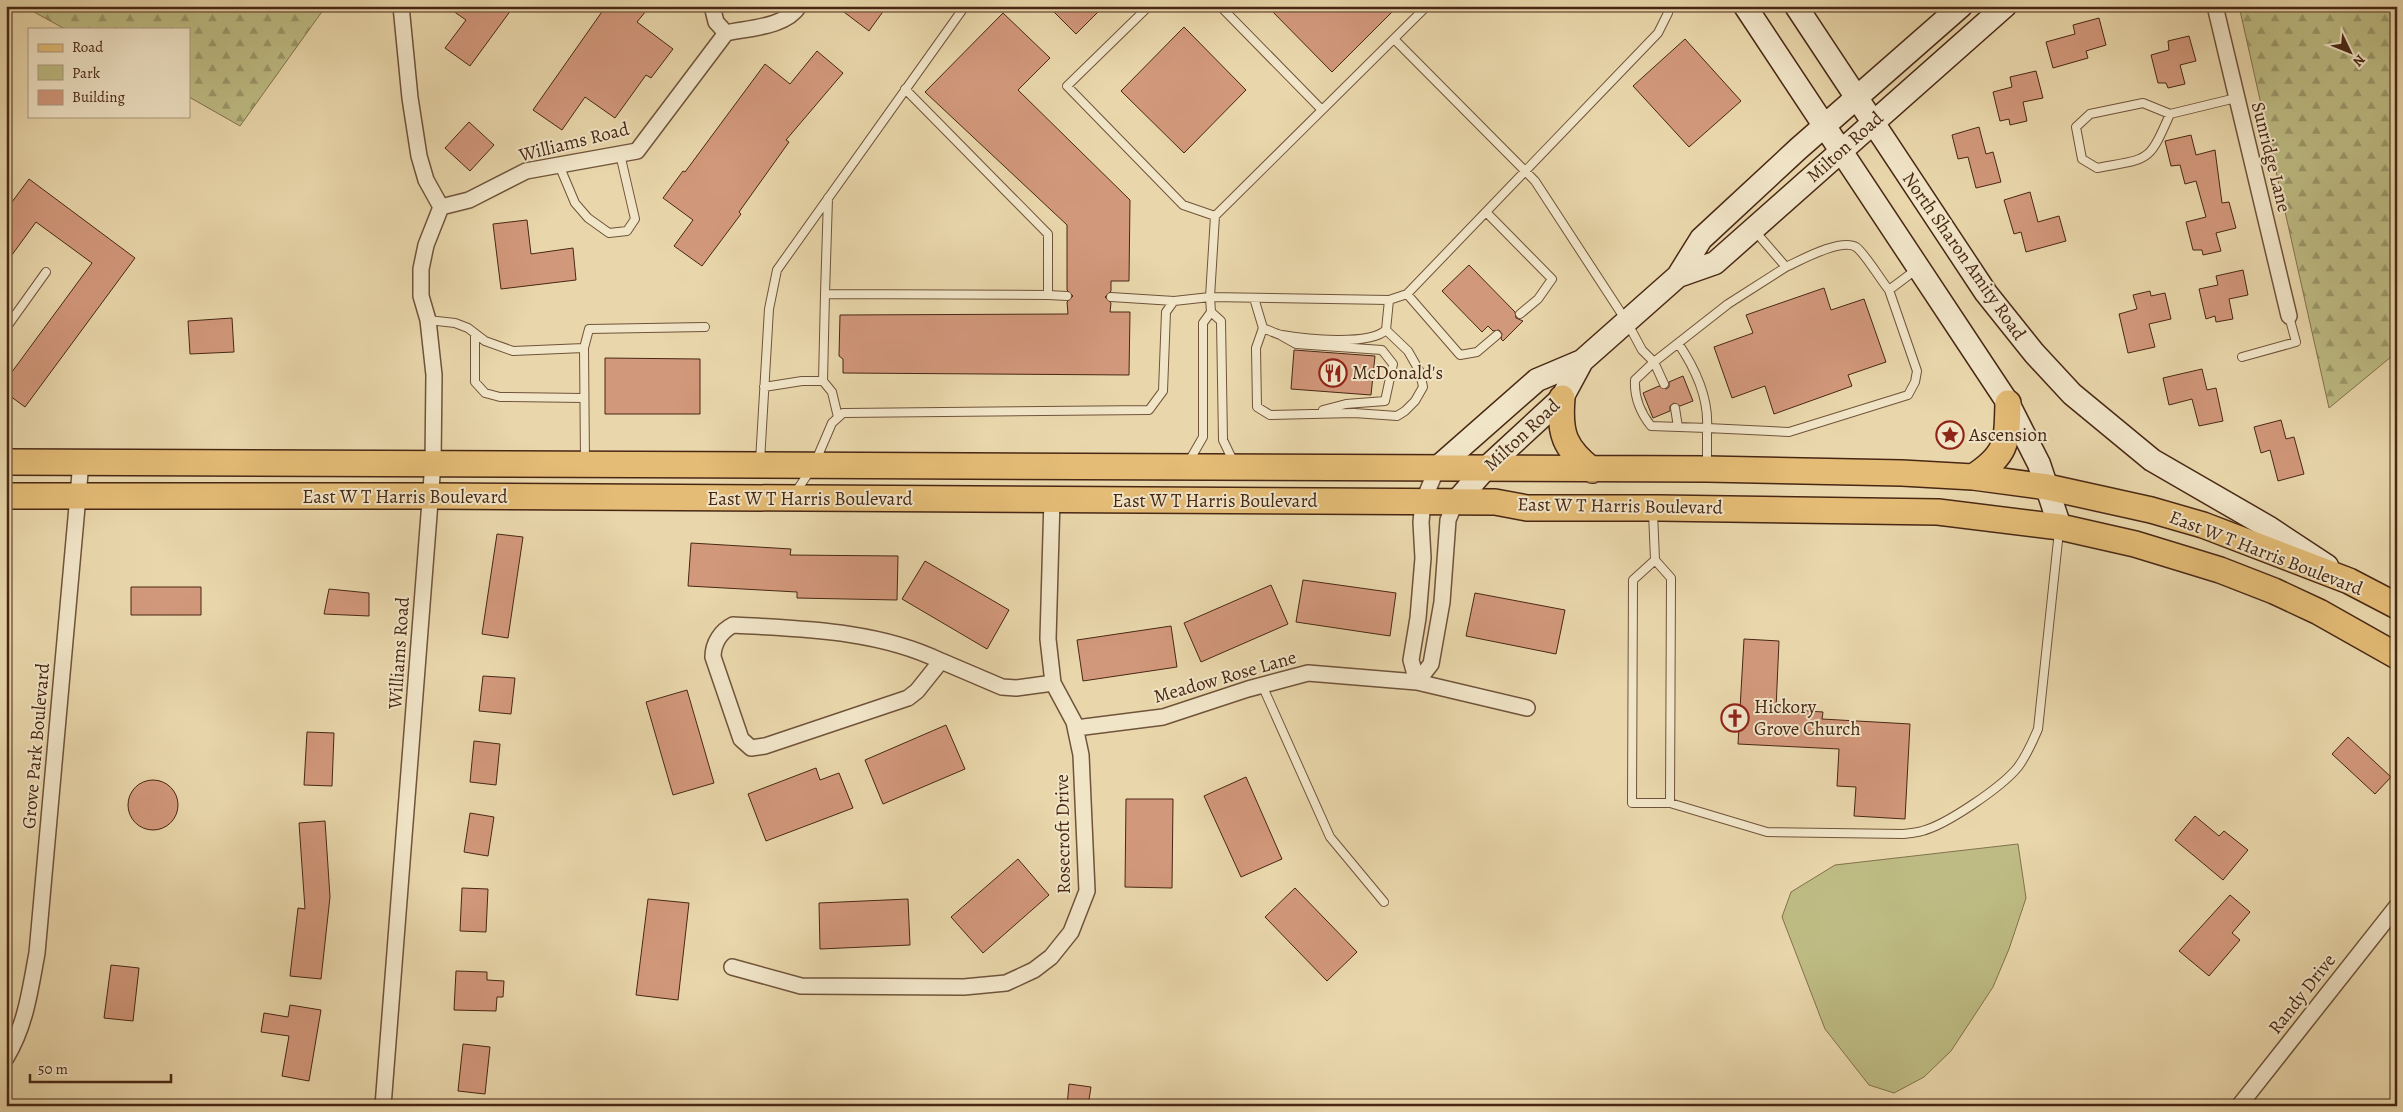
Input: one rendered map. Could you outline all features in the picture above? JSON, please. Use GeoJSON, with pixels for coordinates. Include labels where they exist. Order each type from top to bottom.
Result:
{"type":"FeatureCollection","features":[{"type":"Feature","properties":{"kind":"main road"},"geometry":{"type":"LineString","coordinates":[[1745,6],[1920,266],[2008,403],[2039,464],[2060,527]]}},
{"type":"Feature","properties":{"kind":"main road","name":"North Sharon Amity Road"},"geometry":{"type":"LineString","coordinates":[[1796,6],[1986,293],[2034,353],[2072,394],[2152,460],[2268,527],[2349,581]]}},
{"type":"Feature","properties":{"kind":"main road","name":"Milton Road"},"geometry":{"type":"LineString","coordinates":[[1437,468],[1537,380],[1582,361],[1627,322],[1678,276],[1701,239],[1856,97],[1961,6]]}},
{"type":"Feature","properties":{"kind":"main road","name":"Milton Road"},"geometry":{"type":"LineString","coordinates":[[1678,276],[1715,263],[2005,6]]}},
{"type":"Feature","properties":{"kind":"main road","name":"Milton Road"},"geometry":{"type":"LineString","coordinates":[[1455,503],[1485,469],[1562,398],[1582,361]]}},
{"type":"Feature","properties":{"kind":"main road"},"geometry":{"type":"LineString","coordinates":[[1562,398],[1561,427],[1565,440],[1575,455],[1592,470]]}},
{"type":"Feature","properties":{"kind":"main road"},"geometry":{"type":"LineString","coordinates":[[1973,476],[1991,465],[2000,456],[2007,426],[2008,403]]}},
{"type":"Feature","properties":{"kind":"main road","name":"East W T Harris Boulevard"},"geometry":{"type":"LineString","coordinates":[[6,462],[1706,469],[1973,476],[2047,487],[2151,510],[2203,525],[2349,581],[2397,606]]}},
{"type":"Feature","properties":{"kind":"main road","name":"East W T Harris Boulevard"},"geometry":{"type":"LineString","coordinates":[[6,496],[431,496],[1495,502],[1527,508],[1938,512],[2060,527],[2136,544],[2229,574],[2319,612],[2397,656]]}},
{"type":"Feature","properties":{"kind":"street"},"geometry":{"type":"LineString","coordinates":[[401,6],[410,98],[419,156],[426,180],[441,207]]}},
{"type":"Feature","properties":{"kind":"street"},"geometry":{"type":"LineString","coordinates":[[712,6],[716,22],[726,33],[757,27],[791,17],[799,6]]}},
{"type":"Feature","properties":{"kind":"street","name":"Sunridge Lane"},"geometry":{"type":"LineString","coordinates":[[2214,6],[2289,316]]}},
{"type":"Feature","properties":{"kind":"street","name":"Williams Road"},"geometry":{"type":"LineString","coordinates":[[383,1106],[433,463],[434,375],[428,320],[421,296],[421,269],[426,245],[441,207],[469,200],[526,171],[637,151],[726,33]]}},
{"type":"Feature","properties":{"kind":"street","name":"Grove Park Boulevard"},"geometry":{"type":"LineString","coordinates":[[6,1058],[18,1039],[26,1016],[37,953],[81,462]]}},
{"type":"Feature","properties":{"kind":"street"},"geometry":{"type":"LineString","coordinates":[[1417,682],[1411,660],[1418,618],[1422,566],[1421,522],[1423,502],[1437,468]]}},
{"type":"Feature","properties":{"kind":"street","name":"Rosecroft Drive"},"geometry":{"type":"LineString","coordinates":[[732,968],[801,986],[964,987],[1006,983],[1034,970],[1051,957],[1071,932],[1087,891],[1081,754],[1076,728],[1053,683],[1048,639],[1052,499]]}},
{"type":"Feature","properties":{"kind":"street"},"geometry":{"type":"LineString","coordinates":[[1417,682],[1431,664],[1442,602],[1448,520],[1455,503]]}},
{"type":"Feature","properties":{"kind":"street"},"geometry":{"type":"LineString","coordinates":[[941,661],[917,691],[908,698],[765,746],[751,748],[741,739],[713,657],[713,649],[720,636],[733,625],[818,630],[903,644],[1002,687],[1016,688],[1053,683]]}},
{"type":"Feature","properties":{"kind":"street","name":"Meadow Rose Lane"},"geometry":{"type":"LineString","coordinates":[[1076,728],[1163,717],[1308,672],[1417,682],[1527,708]]}},
{"type":"Feature","properties":{"kind":"street","name":"Randy Drive"},"geometry":{"type":"LineString","coordinates":[[2240,1106],[2397,906]]}},
{"type":"Feature","properties":{"kind":"lane"},"geometry":{"type":"LineString","coordinates":[[760,464],[769,309],[778,270],[965,6]]}},
{"type":"Feature","properties":{"kind":"lane"},"geometry":{"type":"LineString","coordinates":[[1149,6],[1068,86],[1183,205],[1215,216]]}},
{"type":"Feature","properties":{"kind":"lane"},"geometry":{"type":"LineString","coordinates":[[1220,6],[1322,110]]}},
{"type":"Feature","properties":{"kind":"lane"},"geometry":{"type":"LineString","coordinates":[[1185,467],[1203,437],[1203,323],[1211,312],[1210,297],[1215,216],[1427,6]]}},
{"type":"Feature","properties":{"kind":"lane"},"geometry":{"type":"LineString","coordinates":[[1111,298],[1174,301],[1210,297],[1388,300],[1408,294],[1658,33],[1668,13],[1665,6]]}},
{"type":"Feature","properties":{"kind":"lane"},"geometry":{"type":"LineString","coordinates":[[1394,39],[1526,170],[1627,322],[1642,350],[1654,362],[1664,384]]}},
{"type":"Feature","properties":{"kind":"lane"},"geometry":{"type":"LineString","coordinates":[[905,90],[1048,234],[1048,295]]}},
{"type":"Feature","properties":{"kind":"lane"},"geometry":{"type":"LineString","coordinates":[[2170,114],[2155,148],[2143,160],[2097,168],[2082,159],[2076,127],[2090,114],[2143,104],[2170,114],[2236,98]]}},
{"type":"Feature","properties":{"kind":"lane"},"geometry":{"type":"LineString","coordinates":[[559,165],[575,203],[588,218],[610,233],[627,231],[635,219],[620,154]]}},
{"type":"Feature","properties":{"kind":"lane"},"geometry":{"type":"LineString","coordinates":[[828,198],[823,381],[832,392],[838,417]]}},
{"type":"Feature","properties":{"kind":"lane"},"geometry":{"type":"LineString","coordinates":[[1486,212],[1552,279],[1538,299],[1520,314]]}},
{"type":"Feature","properties":{"kind":"lane"},"geometry":{"type":"LineString","coordinates":[[1753,229],[1786,267]]}},
{"type":"Feature","properties":{"kind":"lane"},"geometry":{"type":"LineString","coordinates":[[1845,244],[1856,247],[1889,290],[1917,371],[1915,382],[1908,395],[1789,432],[1651,426],[1641,414],[1634,393],[1635,380],[1654,362],[1728,304],[1786,267],[1829,248],[1845,244]]}},
{"type":"Feature","properties":{"kind":"lane"},"geometry":{"type":"LineString","coordinates":[[1889,290],[1920,266]]}},
{"type":"Feature","properties":{"kind":"lane"},"geometry":{"type":"LineString","coordinates":[[6,328],[46,272]]}},
{"type":"Feature","properties":{"kind":"lane"},"geometry":{"type":"LineString","coordinates":[[825,294],[1067,296]]}},
{"type":"Feature","properties":{"kind":"lane"},"geometry":{"type":"LineString","coordinates":[[1408,294],[1460,355],[1477,352],[1497,335]]}},
{"type":"Feature","properties":{"kind":"lane"},"geometry":{"type":"LineString","coordinates":[[1254,298],[1263,328],[1256,348],[1257,407],[1270,415],[1354,413],[1396,416],[1415,401],[1423,387],[1420,372],[1408,352],[1386,330]]}},
{"type":"Feature","properties":{"kind":"lane"},"geometry":{"type":"LineString","coordinates":[[1280,335],[1332,339],[1380,336],[1386,330],[1388,300]]}},
{"type":"Feature","properties":{"kind":"lane"},"geometry":{"type":"LineString","coordinates":[[791,498],[814,465],[832,423],[843,412],[1149,410],[1163,391],[1166,312],[1174,301]]}},
{"type":"Feature","properties":{"kind":"lane"},"geometry":{"type":"LineString","coordinates":[[1211,312],[1221,321],[1223,440],[1236,467]]}},
{"type":"Feature","properties":{"kind":"lane"},"geometry":{"type":"LineString","coordinates":[[2242,357],[2296,342],[2289,316]]}},
{"type":"Feature","properties":{"kind":"lane"},"geometry":{"type":"LineString","coordinates":[[428,320],[455,323],[468,328],[484,342],[513,351],[584,348]]}},
{"type":"Feature","properties":{"kind":"lane"},"geometry":{"type":"LineString","coordinates":[[585,464],[584,348],[589,329],[705,328]]}},
{"type":"Feature","properties":{"kind":"lane"},"geometry":{"type":"LineString","coordinates":[[1263,328],[1296,344],[1382,350],[1394,364],[1385,401],[1346,404],[1312,413]]}},
{"type":"Feature","properties":{"kind":"lane"},"geometry":{"type":"LineString","coordinates":[[475,334],[475,382],[484,393],[500,397],[584,398]]}},
{"type":"Feature","properties":{"kind":"lane"},"geometry":{"type":"LineString","coordinates":[[1678,343],[1691,362],[1708,410],[1706,469]]}},
{"type":"Feature","properties":{"kind":"lane"},"geometry":{"type":"LineString","coordinates":[[764,387],[802,380],[823,381]]}},
{"type":"Feature","properties":{"kind":"lane"},"geometry":{"type":"LineString","coordinates":[[1675,408],[1678,427]]}},
{"type":"Feature","properties":{"kind":"lane"},"geometry":{"type":"LineString","coordinates":[[1653,508],[1655,560],[1671,578],[1670,803]]}},
{"type":"Feature","properties":{"kind":"lane"},"geometry":{"type":"LineString","coordinates":[[1655,560],[1633,580],[1632,803],[1670,803],[1767,832],[1903,834],[1921,832],[1937,826],[2002,784],[2018,767],[2029,750],[2038,729],[2060,527]]}},
{"type":"Feature","properties":{"kind":"lane"},"geometry":{"type":"LineString","coordinates":[[1262,685],[1330,837],[1384,902]]}},
{"type":"Feature","properties":{"kind":"green space"},"geometry":{"type":"Polygon","coordinates":[[[23,6],[326,6],[240,126],[190,98],[190,28],[63,28],[23,6]]]}},
{"type":"Feature","properties":{"kind":"green space"},"geometry":{"type":"Polygon","coordinates":[[[2239,6],[2397,6],[2397,352],[2329,408],[2239,6]]]}},
{"type":"Feature","properties":{"kind":"green space"},"geometry":{"type":"Polygon","coordinates":[[[2018,844],[2026,898],[2009,949],[1993,987],[1951,1051],[1924,1077],[1894,1093],[1869,1085],[1825,1029],[1782,917],[1791,892],[1835,865],[2018,844]]]}},
{"type":"Feature","properties":{"kind":"building"},"geometry":{"type":"Polygon","coordinates":[[[446,6],[514,6],[470,66],[445,48],[466,20],[446,6]]]}},
{"type":"Feature","properties":{"kind":"building"},"geometry":{"type":"Polygon","coordinates":[[[606,6],[650,6],[637,22],[673,49],[651,78],[646,75],[615,118],[585,97],[562,130],[533,110],[606,6]]]}},
{"type":"Feature","properties":{"kind":"building"},"geometry":{"type":"Polygon","coordinates":[[[836,6],[887,6],[869,31],[836,6]]]}},
{"type":"Feature","properties":{"kind":"building"},"geometry":{"type":"Polygon","coordinates":[[[1048,6],[1104,6],[1076,34],[1048,6]]]}},
{"type":"Feature","properties":{"kind":"building"},"geometry":{"type":"Polygon","coordinates":[[[1267,6],[1398,6],[1332,72],[1267,6]]]}},
{"type":"Feature","properties":{"kind":"building"},"geometry":{"type":"Polygon","coordinates":[[[1003,13],[1050,58],[1018,90],[1130,200],[1129,281],[1111,281],[1111,291],[1105,297],[1111,303],[1110,312],[1130,312],[1129,375],[843,373],[843,359],[839,356],[840,315],[1068,314],[1067,302],[1073,296],[1067,290],[1067,225],[925,92],[1003,13]]]}},
{"type":"Feature","properties":{"kind":"building"},"geometry":{"type":"Polygon","coordinates":[[[2099,18],[2106,45],[2086,51],[2088,58],[2053,68],[2046,42],[2075,34],[2073,25],[2099,18]]]}},
{"type":"Feature","properties":{"kind":"building"},"geometry":{"type":"Polygon","coordinates":[[[1184,27],[1246,90],[1184,153],[1121,91],[1184,27]]]}},
{"type":"Feature","properties":{"kind":"building"},"geometry":{"type":"Polygon","coordinates":[[[2189,36],[2196,61],[2180,65],[2185,84],[2168,88],[2166,83],[2158,83],[2151,55],[2169,50],[2168,41],[2189,36]]]}},
{"type":"Feature","properties":{"kind":"building"},"geometry":{"type":"Polygon","coordinates":[[[1685,39],[1741,101],[1689,147],[1633,86],[1685,39]]]}},
{"type":"Feature","properties":{"kind":"building"},"geometry":{"type":"Polygon","coordinates":[[[817,51],[843,73],[786,140],[789,142],[739,212],[741,214],[702,266],[674,246],[693,220],[663,198],[683,171],[685,172],[765,64],[790,84],[817,51]]]}},
{"type":"Feature","properties":{"kind":"building"},"geometry":{"type":"Polygon","coordinates":[[[2036,71],[2043,98],[2023,102],[2027,121],[2010,125],[2009,119],[2000,121],[1993,92],[2012,87],[2010,77],[2036,71]]]}},
{"type":"Feature","properties":{"kind":"building"},"geometry":{"type":"Polygon","coordinates":[[[469,122],[494,145],[470,171],[445,148],[469,122]]]}},
{"type":"Feature","properties":{"kind":"building"},"geometry":{"type":"Polygon","coordinates":[[[1979,127],[1986,154],[1993,152],[2001,182],[1976,188],[1968,157],[1958,159],[1952,135],[1979,127]]]}},
{"type":"Feature","properties":{"kind":"building"},"geometry":{"type":"Polygon","coordinates":[[[2191,135],[2196,155],[2215,150],[2222,203],[2229,202],[2236,228],[2216,233],[2221,251],[2203,255],[2202,250],[2193,250],[2186,222],[2206,217],[2196,181],[2185,184],[2180,165],[2171,166],[2165,141],[2191,135]]]}},
{"type":"Feature","properties":{"kind":"building"},"geometry":{"type":"Polygon","coordinates":[[[29,179],[135,258],[25,407],[6,393],[6,380],[92,263],[36,222],[6,263],[6,210],[29,179]]]}},
{"type":"Feature","properties":{"kind":"building"},"geometry":{"type":"Polygon","coordinates":[[[2030,192],[2038,222],[2059,216],[2066,241],[2026,252],[2021,232],[2014,234],[2004,200],[2030,192]]]}},
{"type":"Feature","properties":{"kind":"building"},"geometry":{"type":"Polygon","coordinates":[[[527,220],[531,254],[573,248],[576,280],[501,289],[493,224],[527,220]]]}},
{"type":"Feature","properties":{"kind":"building"},"geometry":{"type":"Polygon","coordinates":[[[1469,265],[1515,312],[1516,318],[1523,321],[1503,341],[1499,330],[1493,331],[1488,326],[1482,332],[1442,291],[1469,265]]]}},
{"type":"Feature","properties":{"kind":"building"},"geometry":{"type":"Polygon","coordinates":[[[2243,270],[2248,295],[2229,299],[2233,319],[2216,322],[2215,316],[2206,319],[2199,289],[2218,285],[2216,276],[2243,270]]]}},
{"type":"Feature","properties":{"kind":"building"},"geometry":{"type":"Polygon","coordinates":[[[1824,288],[1831,310],[1864,299],[1886,362],[1848,375],[1852,386],[1774,414],[1765,386],[1732,398],[1714,347],[1753,333],[1746,315],[1824,288]]]}},
{"type":"Feature","properties":{"kind":"building"},"geometry":{"type":"Polygon","coordinates":[[[2150,291],[2151,296],[2165,293],[2171,319],[2149,324],[2155,347],[2128,353],[2119,314],[2137,309],[2133,295],[2150,291]]]}},
{"type":"Feature","properties":{"kind":"building"},"geometry":{"type":"Polygon","coordinates":[[[232,318],[234,352],[190,354],[188,321],[232,318]]]}},
{"type":"Feature","properties":{"kind":"building","name":"McDonald's"},"geometry":{"type":"Polygon","coordinates":[[[1294,350],[1375,356],[1371,395],[1291,389],[1294,350]]]}},
{"type":"Feature","properties":{"kind":"building"},"geometry":{"type":"Polygon","coordinates":[[[605,358],[700,359],[700,414],[605,414],[605,358]]]}},
{"type":"Feature","properties":{"kind":"building"},"geometry":{"type":"Polygon","coordinates":[[[2202,369],[2207,390],[2216,388],[2223,421],[2199,426],[2192,399],[2169,405],[2163,378],[2202,369]]]}},
{"type":"Feature","properties":{"kind":"building"},"geometry":{"type":"Polygon","coordinates":[[[1683,376],[1693,401],[1680,406],[1674,403],[1670,406],[1670,411],[1653,418],[1643,393],[1659,386],[1666,389],[1669,387],[1669,382],[1683,376]]]}},
{"type":"Feature","properties":{"kind":"building"},"geometry":{"type":"Polygon","coordinates":[[[2281,420],[2286,439],[2294,437],[2304,474],[2278,481],[2270,450],[2261,453],[2254,427],[2281,420]]]}},
{"type":"Feature","properties":{"kind":"building"},"geometry":{"type":"Polygon","coordinates":[[[497,534],[523,537],[508,638],[482,634],[497,534]]]}},
{"type":"Feature","properties":{"kind":"building"},"geometry":{"type":"Polygon","coordinates":[[[691,543],[791,549],[790,555],[898,556],[897,600],[797,598],[797,592],[688,586],[691,543]]]}},
{"type":"Feature","properties":{"kind":"building"},"geometry":{"type":"Polygon","coordinates":[[[925,561],[1009,610],[987,649],[902,599],[925,561]]]}},
{"type":"Feature","properties":{"kind":"building"},"geometry":{"type":"Polygon","coordinates":[[[1303,580],[1396,593],[1390,636],[1296,622],[1303,580]]]}},
{"type":"Feature","properties":{"kind":"building"},"geometry":{"type":"Polygon","coordinates":[[[1271,585],[1288,624],[1201,662],[1184,623],[1271,585]]]}},
{"type":"Feature","properties":{"kind":"building"},"geometry":{"type":"Polygon","coordinates":[[[131,587],[201,587],[201,615],[131,615],[131,587]]]}},
{"type":"Feature","properties":{"kind":"building"},"geometry":{"type":"Polygon","coordinates":[[[329,589],[369,593],[369,616],[324,614],[329,589]]]}},
{"type":"Feature","properties":{"kind":"building"},"geometry":{"type":"Polygon","coordinates":[[[1475,593],[1565,610],[1556,654],[1466,636],[1475,593]]]}},
{"type":"Feature","properties":{"kind":"building"},"geometry":{"type":"Polygon","coordinates":[[[1171,626],[1177,667],[1083,681],[1077,640],[1171,626]]]}},
{"type":"Feature","properties":{"kind":"building"},"geometry":{"type":"Polygon","coordinates":[[[1744,639],[1779,641],[1776,709],[1823,712],[1822,719],[1910,724],[1905,819],[1854,816],[1856,787],[1837,786],[1839,749],[1738,744],[1744,639]]]}},
{"type":"Feature","properties":{"kind":"building"},"geometry":{"type":"Polygon","coordinates":[[[483,676],[515,678],[511,714],[479,711],[483,676]]]}},
{"type":"Feature","properties":{"kind":"building"},"geometry":{"type":"Polygon","coordinates":[[[687,690],[714,783],[673,795],[646,702],[687,690]]]}},
{"type":"Feature","properties":{"kind":"building"},"geometry":{"type":"Polygon","coordinates":[[[946,725],[965,769],[883,804],[865,760],[946,725]]]}},
{"type":"Feature","properties":{"kind":"building"},"geometry":{"type":"Polygon","coordinates":[[[307,732],[334,733],[332,786],[304,785],[307,732]]]}},
{"type":"Feature","properties":{"kind":"building"},"geometry":{"type":"Polygon","coordinates":[[[2348,737],[2391,777],[2375,794],[2332,754],[2348,737]]]}},
{"type":"Feature","properties":{"kind":"building"},"geometry":{"type":"Polygon","coordinates":[[[474,741],[500,744],[496,785],[470,782],[474,741]]]}},
{"type":"Feature","properties":{"kind":"building"},"geometry":{"type":"Polygon","coordinates":[[[816,768],[820,780],[839,773],[853,808],[766,841],[748,794],[816,768]]]}},
{"type":"Feature","properties":{"kind":"building"},"geometry":{"type":"Polygon","coordinates":[[[1246,777],[1282,859],[1241,877],[1204,796],[1246,777]]]}},
{"type":"Feature","properties":{"kind":"building"},"geometry":{"type":"Polygon","coordinates":[[[148,780],[158,780],[171,787],[178,800],[178,810],[171,823],[158,830],[148,830],[139,826],[132,819],[128,810],[128,800],[132,791],[139,784],[148,780]]]}},
{"type":"Feature","properties":{"kind":"building"},"geometry":{"type":"Polygon","coordinates":[[[1126,799],[1173,799],[1172,888],[1125,887],[1126,799]]]}},
{"type":"Feature","properties":{"kind":"building"},"geometry":{"type":"Polygon","coordinates":[[[470,813],[494,817],[488,856],[464,852],[470,813]]]}},
{"type":"Feature","properties":{"kind":"building"},"geometry":{"type":"Polygon","coordinates":[[[2195,816],[2219,836],[2224,831],[2248,850],[2223,880],[2175,840],[2195,816]]]}},
{"type":"Feature","properties":{"kind":"building"},"geometry":{"type":"Polygon","coordinates":[[[325,821],[330,897],[321,979],[290,976],[298,908],[305,909],[299,823],[325,821]]]}},
{"type":"Feature","properties":{"kind":"building"},"geometry":{"type":"Polygon","coordinates":[[[1018,859],[1049,895],[983,953],[951,917],[1018,859]]]}},
{"type":"Feature","properties":{"kind":"building"},"geometry":{"type":"Polygon","coordinates":[[[462,888],[488,889],[486,932],[460,931],[462,888]]]}},
{"type":"Feature","properties":{"kind":"building"},"geometry":{"type":"Polygon","coordinates":[[[1295,888],[1357,952],[1327,981],[1265,917],[1295,888]]]}},
{"type":"Feature","properties":{"kind":"building"},"geometry":{"type":"Polygon","coordinates":[[[2230,895],[2250,912],[2232,933],[2240,940],[2209,976],[2179,951],[2230,895]]]}},
{"type":"Feature","properties":{"kind":"building"},"geometry":{"type":"Polygon","coordinates":[[[648,899],[689,903],[678,1000],[636,995],[648,899]]]}},
{"type":"Feature","properties":{"kind":"building"},"geometry":{"type":"Polygon","coordinates":[[[908,899],[910,945],[820,949],[819,903],[908,899]]]}},
{"type":"Feature","properties":{"kind":"building"},"geometry":{"type":"Polygon","coordinates":[[[111,965],[139,968],[133,1021],[104,1018],[111,965]]]}},
{"type":"Feature","properties":{"kind":"building"},"geometry":{"type":"Polygon","coordinates":[[[456,971],[487,972],[487,980],[504,981],[503,997],[497,997],[496,1011],[454,1010],[456,971]]]}},
{"type":"Feature","properties":{"kind":"building"},"geometry":{"type":"Polygon","coordinates":[[[290,1005],[321,1010],[309,1081],[282,1076],[289,1036],[261,1032],[264,1013],[288,1017],[290,1005]]]}},
{"type":"Feature","properties":{"kind":"building"},"geometry":{"type":"Polygon","coordinates":[[[463,1044],[490,1047],[485,1094],[458,1091],[463,1044]]]}},
{"type":"Feature","properties":{"kind":"building"},"geometry":{"type":"Polygon","coordinates":[[[1069,1084],[1091,1087],[1088,1106],[1067,1106],[1069,1084]]]}},
{"type":"Feature","properties":{"kind":"place","name":"McDonald's"},"geometry":{"type":"Point","coordinates":[1333,373]}},
{"type":"Feature","properties":{"kind":"place","name":"Ascension"},"geometry":{"type":"Point","coordinates":[1950,435]}},
{"type":"Feature","properties":{"kind":"place","name":"Hickory Grove Church"},"geometry":{"type":"Point","coordinates":[1735,718]}}]}
